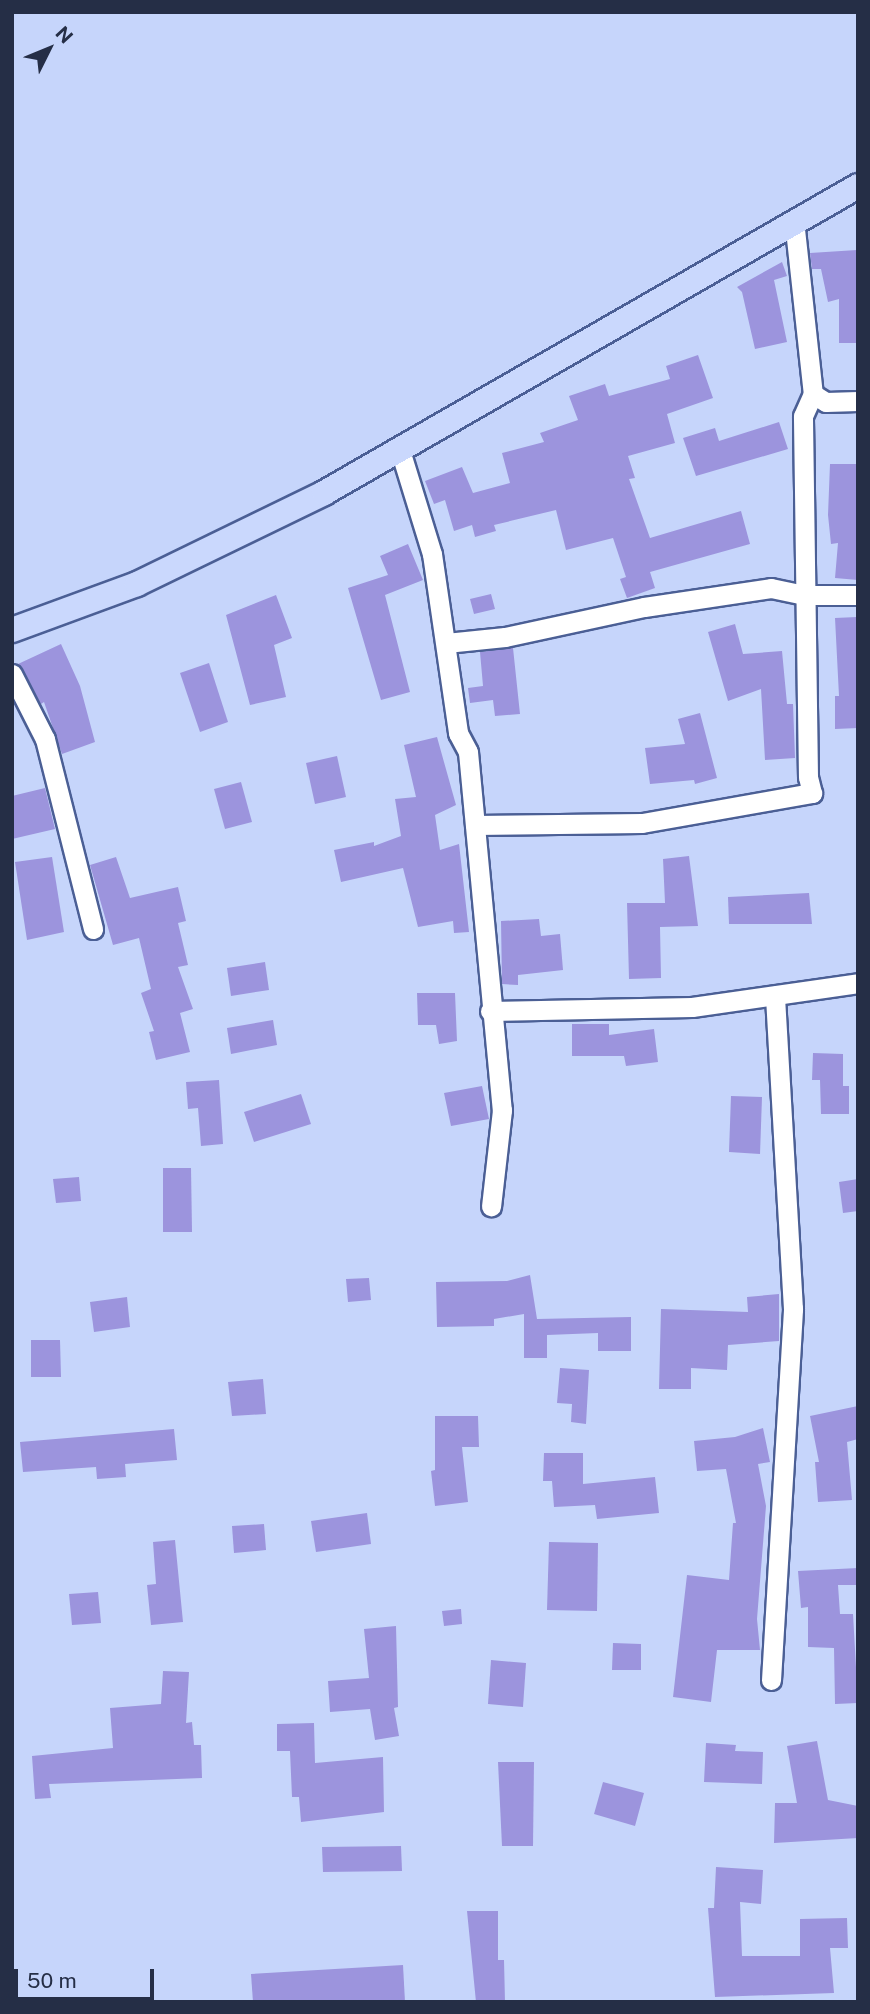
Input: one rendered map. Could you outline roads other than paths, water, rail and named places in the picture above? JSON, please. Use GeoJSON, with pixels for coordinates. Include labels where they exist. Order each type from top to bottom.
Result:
{"type":"FeatureCollection","features":[{"type":"Feature","properties":{"kind":"main road"},"geometry":{"type":"LineString","coordinates":[[12,630],[202,555],[400,450],[794,220],[858,186]]}},
{"type":"Feature","properties":{"kind":"street"},"geometry":{"type":"LineString","coordinates":[[475,825],[642,823],[812,793],[804,595],[803,416],[813,394],[794,220]]}},
{"type":"Feature","properties":{"kind":"street"},"geometry":{"type":"LineString","coordinates":[[813,394],[826,402],[858,401]]}},
{"type":"Feature","properties":{"kind":"street"},"geometry":{"type":"LineString","coordinates":[[400,450],[432,554],[458,733],[468,751],[503,1135],[491,1206]]}},
{"type":"Feature","properties":{"kind":"street"},"geometry":{"type":"LineString","coordinates":[[446,643],[505,638],[644,607],[771,588],[804,595],[858,595]]}},
{"type":"Feature","properties":{"kind":"street"},"geometry":{"type":"LineString","coordinates":[[12,674],[44,739],[93,929]]}},
{"type":"Feature","properties":{"kind":"street"},"geometry":{"type":"LineString","coordinates":[[490,1011],[692,1007],[858,983]]}},
{"type":"Feature","properties":{"kind":"street"},"geometry":{"type":"LineString","coordinates":[[771,1680],[793,1309],[775,996]]}}]}
